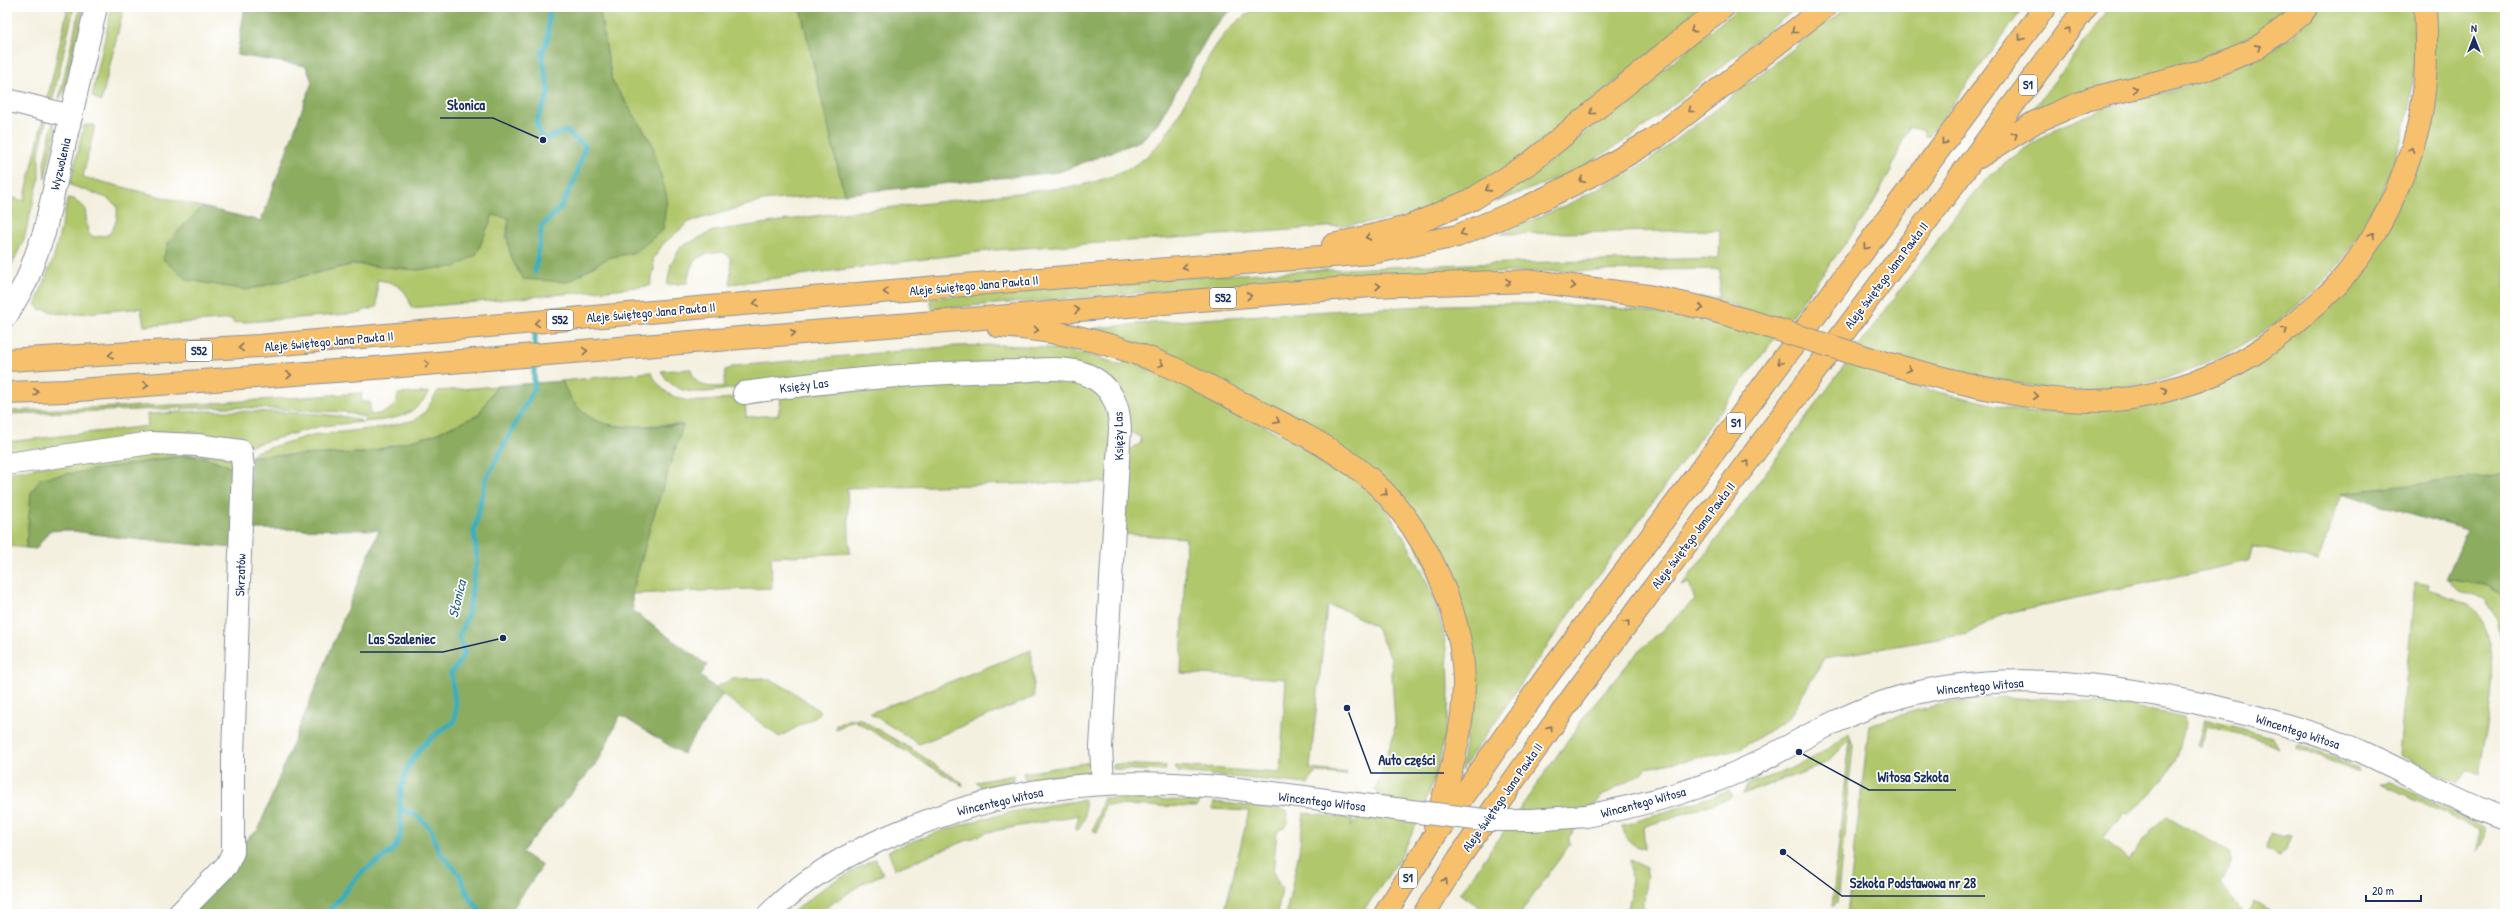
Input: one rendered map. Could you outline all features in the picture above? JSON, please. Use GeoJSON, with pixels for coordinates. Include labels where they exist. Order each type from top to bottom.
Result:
{"type":"FeatureCollection","features":[{"type":"Feature","properties":{"kind":"highway"},"geometry":{"type":"LineString","coordinates":[[1224,264],[1343,243],[1408,227],[1473,199],[1531,162],[1692,31],[1724,7]]}},
{"type":"Feature","properties":{"kind":"highway","name":"S52"},"geometry":{"type":"LineString","coordinates":[[1224,264],[1371,253],[1457,236],[1527,207],[1592,175],[1654,139],[1825,7]]}},
{"type":"Feature","properties":{"kind":"highway","name":"S1"},"geometry":{"type":"LineString","coordinates":[[1385,914],[1431,842],[1549,672],[2045,7]]}},
{"type":"Feature","properties":{"kind":"highway","name":"S1"},"geometry":{"type":"LineString","coordinates":[[1970,163],[2086,7]]}},
{"type":"Feature","properties":{"kind":"highway"},"geometry":{"type":"LineString","coordinates":[[1970,163],[2035,122],[2089,99],[2202,72],[2257,48],[2301,15],[2307,7]]}},
{"type":"Feature","properties":{"kind":"highway","name":"S52"},"geometry":{"type":"LineString","coordinates":[[7,392],[65,391],[389,367],[1371,286],[1534,281],[1648,296],[1704,308],[1872,359],[1949,380],[2018,394],[2090,401],[2155,394],[2217,373],[2254,354],[2295,323],[2338,284],[2370,239],[2398,187],[2418,126],[2424,78],[2426,31],[2425,7]]}},
{"type":"Feature","properties":{"kind":"highway","name":"Aleje świętego Jana Pawła II"},"geometry":{"type":"LineString","coordinates":[[1424,914],[1459,858],[1574,695],[1970,163]]}},
{"type":"Feature","properties":{"kind":"highway","name":"Aleje świętego Jana Pawła II"},"geometry":{"type":"LineString","coordinates":[[7,360],[194,351],[391,336],[729,305],[1224,264]]}},
{"type":"Feature","properties":{"kind":"highway"},"geometry":{"type":"LineString","coordinates":[[913,323],[1004,326],[1061,334],[1109,345],[1172,368],[1309,438],[1357,468],[1392,500],[1428,550],[1440,579],[1457,632],[1464,683],[1457,751],[1431,842]]}},
{"type":"Feature","properties":{"kind":"street","name":"Wyzwolenia"},"geometry":{"type":"LineString","coordinates":[[10,306],[32,267],[44,233],[96,7]]}},
{"type":"Feature","properties":{"kind":"street"},"geometry":{"type":"LineString","coordinates":[[7,100],[71,116]]}},
{"type":"Feature","properties":{"kind":"street","name":"Księży Las"},"geometry":{"type":"LineString","coordinates":[[744,393],[911,374],[1057,370],[1090,375],[1106,388],[1117,404],[1120,428],[1101,747],[1103,784]]}},
{"type":"Feature","properties":{"kind":"street","name":"Skrzatów"},"geometry":{"type":"LineString","coordinates":[[7,464],[151,443],[241,451],[243,467],[233,754],[233,852],[227,865],[179,914]]}},
{"type":"Feature","properties":{"kind":"street","name":"Wincentego Witosa"},"geometry":{"type":"LineString","coordinates":[[769,914],[794,892],[845,858],[891,835],[928,820],[976,804],[1017,795],[1103,784],[1193,786],[1483,820],[1532,820],[1586,816],[1655,801],[1711,783],[1752,766],[1862,710],[1885,701],[1936,689],[1963,685],[2041,682],[2102,687],[2148,693],[2286,725],[2359,751],[2449,795],[2505,819]]}},
{"type":"Feature","properties":{"kind":"green space"},"geometry":{"type":"Polygon","coordinates":[[[68,7],[74,7],[52,103],[47,102],[68,7]]]}},
{"type":"Feature","properties":{"kind":"green space"},"geometry":{"type":"Polygon","coordinates":[[[80,7],[85,7],[64,92],[59,99],[80,7]]]}},
{"type":"Feature","properties":{"kind":"green space"},"geometry":{"type":"Polygon","coordinates":[[[112,7],[124,7],[101,102],[92,96],[112,7]]]}},
{"type":"Feature","properties":{"kind":"green space"},"geometry":{"type":"Polygon","coordinates":[[[245,7],[599,7],[612,81],[652,143],[667,197],[663,230],[636,252],[608,258],[567,282],[523,279],[511,257],[509,250],[509,218],[493,215],[476,255],[455,267],[417,270],[354,264],[246,290],[188,280],[163,259],[169,241],[202,207],[261,221],[312,82],[306,66],[237,55],[245,7]]]}},
{"type":"Feature","properties":{"kind":"green space"},"geometry":{"type":"Polygon","coordinates":[[[599,7],[800,7],[844,194],[762,201],[689,222],[663,244],[653,259],[654,269],[650,286],[411,308],[407,295],[400,287],[389,282],[377,280],[377,307],[362,311],[362,313],[233,323],[233,319],[144,326],[141,308],[75,314],[56,313],[43,309],[40,310],[35,305],[54,257],[68,198],[74,199],[85,208],[88,234],[95,237],[108,235],[116,222],[117,206],[107,198],[70,185],[84,125],[95,125],[83,177],[202,207],[169,241],[246,290],[354,264],[417,270],[476,255],[493,215],[509,218],[506,239],[567,282],[608,258],[636,252],[652,143],[612,81],[599,7]]]}},
{"type":"Feature","properties":{"kind":"green space"},"geometry":{"type":"Polygon","coordinates":[[[800,7],[1236,7],[1223,17],[1210,33],[1157,124],[1142,140],[1059,172],[844,194],[800,7]]]}},
{"type":"Feature","properties":{"kind":"green space"},"geometry":{"type":"Polygon","coordinates":[[[1260,7],[1709,7],[1491,181],[1408,217],[1349,225],[1278,231],[995,250],[730,284],[731,258],[723,252],[707,254],[697,259],[691,268],[687,283],[667,285],[671,264],[681,247],[713,231],[815,216],[1079,186],[1123,172],[1139,163],[1162,140],[1187,99],[1209,56],[1223,36],[1239,20],[1260,7]]]}},
{"type":"Feature","properties":{"kind":"green space"},"geometry":{"type":"Polygon","coordinates":[[[1740,7],[1798,7],[1634,135],[1574,172],[1494,203],[1541,169],[1740,7]]]}},
{"type":"Feature","properties":{"kind":"green space"},"geometry":{"type":"Polygon","coordinates":[[[1847,7],[2024,7],[1929,136],[1925,136],[1924,131],[1908,127],[1890,173],[1867,214],[1568,616],[1461,771],[1474,679],[1390,485],[1095,330],[1094,328],[1312,312],[1470,304],[1554,304],[1596,306],[1679,317],[1721,326],[1738,306],[1696,298],[1719,297],[1720,269],[1444,273],[1265,283],[932,309],[930,298],[1200,276],[1432,265],[1719,258],[1720,230],[1501,234],[1571,203],[1646,163],[1847,7]]]}},
{"type":"Feature","properties":{"kind":"green space"},"geometry":{"type":"Polygon","coordinates":[[[2110,7],[2291,7],[2270,27],[2233,47],[2023,123],[2110,7]]]}},
{"type":"Feature","properties":{"kind":"green space"},"geometry":{"type":"Polygon","coordinates":[[[2319,7],[2415,7],[2416,45],[2413,82],[2406,119],[2396,156],[2382,191],[2365,224],[2345,256],[2315,291],[2272,326],[2246,343],[2191,369],[2162,379],[2132,386],[2101,390],[2064,392],[1922,366],[1907,385],[2028,412],[2081,411],[2264,357],[2400,201],[2433,7],[2505,7],[2505,474],[2342,493],[2318,561],[2251,546],[2248,561],[2002,614],[1968,634],[1824,658],[1789,718],[1739,750],[1646,768],[1645,771],[1602,796],[1569,837],[1570,844],[1520,914],[1490,914],[1460,894],[1587,713],[1637,653],[1695,600],[1689,583],[1682,586],[1960,209],[1987,178],[2021,151],[2059,127],[2108,107],[2183,87],[2259,57],[2291,38],[2319,7]]]}},
{"type":"Feature","properties":{"kind":"green space"},"geometry":{"type":"Polygon","coordinates":[[[44,115],[47,117],[39,153],[39,180],[24,239],[7,276],[7,196],[24,201],[44,115]]]}},
{"type":"Feature","properties":{"kind":"green space"},"geometry":{"type":"Polygon","coordinates":[[[53,122],[56,130],[45,179],[44,163],[53,122]]]}},
{"type":"Feature","properties":{"kind":"green space"},"geometry":{"type":"Polygon","coordinates":[[[956,346],[1028,346],[1075,352],[1107,360],[1122,366],[1126,359],[1195,390],[1240,413],[1284,436],[1335,466],[1363,485],[1379,501],[1393,520],[1413,554],[1430,590],[1442,627],[1448,662],[1449,698],[1445,734],[1437,769],[1424,806],[1398,861],[1361,914],[1286,914],[1299,852],[1304,813],[1353,819],[1350,827],[1380,792],[1375,791],[1394,734],[1395,724],[1391,658],[1375,626],[1340,608],[1327,606],[1310,769],[1347,773],[1346,775],[1316,772],[1308,784],[1178,772],[1175,766],[1280,773],[1286,679],[1181,673],[1186,538],[1123,534],[1127,451],[1141,443],[1140,436],[1129,432],[1104,377],[744,387],[698,392],[687,391],[677,387],[668,381],[661,371],[691,369],[695,380],[699,383],[707,386],[718,387],[724,386],[725,370],[735,366],[956,346]]]}},
{"type":"Feature","properties":{"kind":"green space"},"geometry":{"type":"Polygon","coordinates":[[[651,372],[659,385],[668,393],[690,401],[716,400],[742,396],[745,398],[746,417],[778,415],[782,395],[1053,375],[1094,386],[1114,413],[1108,482],[847,488],[850,553],[771,557],[772,588],[632,594],[651,524],[683,425],[628,426],[612,425],[597,421],[584,414],[572,401],[562,381],[651,372]]]}},
{"type":"Feature","properties":{"kind":"green space"},"geometry":{"type":"Polygon","coordinates":[[[562,381],[572,400],[584,412],[597,421],[628,427],[683,425],[651,524],[632,594],[633,611],[707,665],[700,676],[723,694],[683,754],[620,715],[599,760],[522,852],[542,866],[509,914],[187,914],[239,845],[258,830],[379,530],[248,529],[251,456],[365,453],[433,435],[478,415],[497,386],[562,381]]]}},
{"type":"Feature","properties":{"kind":"green space"},"geometry":{"type":"Polygon","coordinates":[[[497,386],[478,415],[433,435],[365,453],[251,456],[255,452],[312,435],[380,428],[415,420],[425,412],[438,391],[497,386]]]}},
{"type":"Feature","properties":{"kind":"green space"},"geometry":{"type":"Polygon","coordinates":[[[429,392],[423,401],[409,413],[384,420],[363,422],[366,415],[364,417],[344,412],[230,407],[7,414],[7,411],[200,404],[361,393],[362,402],[370,402],[370,415],[385,412],[393,407],[398,394],[429,392]]]}},
{"type":"Feature","properties":{"kind":"green space"},"geometry":{"type":"Polygon","coordinates":[[[201,411],[312,414],[353,418],[362,422],[321,426],[245,446],[231,440],[230,437],[7,455],[7,442],[148,426],[147,414],[201,411]]]}},
{"type":"Feature","properties":{"kind":"green space"},"geometry":{"type":"Polygon","coordinates":[[[121,452],[228,455],[237,470],[203,457],[184,456],[162,458],[117,468],[31,493],[26,548],[7,546],[7,473],[121,452]]]}},
{"type":"Feature","properties":{"kind":"green space"},"geometry":{"type":"Polygon","coordinates":[[[183,456],[205,457],[237,470],[233,548],[122,538],[66,530],[49,531],[36,549],[26,548],[31,493],[41,478],[183,456]]]}},
{"type":"Feature","properties":{"kind":"green space"},"geometry":{"type":"Polygon","coordinates":[[[2505,474],[2505,597],[2485,585],[2446,579],[2467,530],[2341,493],[2505,474]]]}},
{"type":"Feature","properties":{"kind":"green space"},"geometry":{"type":"Polygon","coordinates":[[[2446,579],[2485,585],[2505,597],[2505,646],[2502,646],[2496,618],[2485,599],[2459,591],[2446,579]]]}},
{"type":"Feature","properties":{"kind":"green space"},"geometry":{"type":"Polygon","coordinates":[[[2415,582],[2429,585],[2429,590],[2466,604],[2480,618],[2488,636],[2492,659],[2492,684],[2490,709],[2479,775],[2468,770],[2457,784],[2399,755],[2415,582]]]}},
{"type":"Feature","properties":{"kind":"green space"},"geometry":{"type":"Polygon","coordinates":[[[1031,650],[1034,697],[919,744],[870,713],[1031,650]]]}},
{"type":"Feature","properties":{"kind":"green space"},"geometry":{"type":"Polygon","coordinates":[[[764,678],[793,692],[819,711],[819,715],[779,737],[714,688],[732,679],[764,678]]]}},
{"type":"Feature","properties":{"kind":"green space"},"geometry":{"type":"Polygon","coordinates":[[[1997,697],[2114,703],[2184,717],[2185,722],[2179,750],[2169,772],[2155,790],[2127,814],[2124,813],[2103,838],[2129,860],[2150,833],[2148,832],[2167,816],[2231,853],[2231,864],[2221,883],[2243,914],[1847,914],[1869,726],[1900,715],[1948,703],[1997,697]]]}},
{"type":"Feature","properties":{"kind":"green space"},"geometry":{"type":"Polygon","coordinates":[[[850,719],[860,719],[916,752],[962,783],[963,786],[854,720],[836,729],[836,725],[850,719]]]}},
{"type":"Feature","properties":{"kind":"green space"},"geometry":{"type":"Polygon","coordinates":[[[2205,719],[2272,737],[2279,749],[2261,740],[2207,726],[2200,746],[2197,745],[2205,719]]]}},
{"type":"Feature","properties":{"kind":"green space"},"geometry":{"type":"Polygon","coordinates":[[[1849,733],[1853,746],[1837,903],[1832,907],[1850,739],[1830,760],[1815,768],[1743,794],[1748,784],[1801,764],[1825,750],[1849,733]]]}},
{"type":"Feature","properties":{"kind":"green space"},"geometry":{"type":"Polygon","coordinates":[[[2297,744],[2358,768],[2359,773],[2296,748],[2297,744]]]}},
{"type":"Feature","properties":{"kind":"green space"},"geometry":{"type":"Polygon","coordinates":[[[1091,762],[1092,770],[1086,772],[1025,779],[1023,773],[1091,762]]]}},
{"type":"Feature","properties":{"kind":"green space"},"geometry":{"type":"Polygon","coordinates":[[[1113,764],[1166,766],[1165,771],[1113,769],[1113,764]]]}},
{"type":"Feature","properties":{"kind":"green space"},"geometry":{"type":"Polygon","coordinates":[[[1014,775],[1014,780],[982,788],[976,782],[1014,775]]]}},
{"type":"Feature","properties":{"kind":"green space"},"geometry":{"type":"Polygon","coordinates":[[[2391,782],[2484,827],[2484,840],[2478,851],[2480,830],[2380,783],[2391,782]]]}},
{"type":"Feature","properties":{"kind":"green space"},"geometry":{"type":"Polygon","coordinates":[[[1729,791],[1733,797],[1643,827],[1645,849],[1632,844],[1629,841],[1622,826],[1729,791]]]}},
{"type":"Feature","properties":{"kind":"green space"},"geometry":{"type":"Polygon","coordinates":[[[1104,798],[1199,801],[1197,807],[1105,805],[1097,833],[1093,830],[1104,798]]]}},
{"type":"Feature","properties":{"kind":"green space"},"geometry":{"type":"Polygon","coordinates":[[[1085,800],[1085,817],[1079,829],[1075,830],[1079,815],[988,832],[895,869],[888,851],[937,832],[985,818],[1033,808],[1085,800]]]}},
{"type":"Feature","properties":{"kind":"green space"},"geometry":{"type":"Polygon","coordinates":[[[1214,802],[1287,810],[1288,824],[1277,832],[1273,872],[1282,890],[1277,914],[1224,914],[1249,811],[1212,809],[1214,802]]]}},
{"type":"Feature","properties":{"kind":"green space"},"geometry":{"type":"Polygon","coordinates":[[[2270,834],[2285,838],[2286,835],[2291,836],[2286,848],[2279,856],[2267,849],[2270,834]]]}},
{"type":"Feature","properties":{"kind":"green space"},"geometry":{"type":"Polygon","coordinates":[[[875,859],[883,874],[863,883],[818,913],[821,914],[790,914],[829,884],[875,859]]]}},
{"type":"Feature","properties":{"kind":"green space"},"geometry":{"type":"Polygon","coordinates":[[[1630,860],[1647,868],[1643,914],[1627,914],[1631,894],[1630,860]]]}},
{"type":"Feature","properties":{"kind":"green space"},"geometry":{"type":"Polygon","coordinates":[[[2254,901],[2269,910],[2267,914],[2247,914],[2254,901]]]}},
{"type":"Feature","properties":{"kind":"waterway","name":"Słonica"},"geometry":{"type":"LineString","coordinates":[[535,272],[542,226],[561,207],[575,179],[585,146],[566,131],[543,140],[536,122],[549,93],[542,54],[548,37],[549,7]]}},
{"type":"Feature","properties":{"kind":"waterway","name":"Słonica"},"geometry":{"type":"LineString","coordinates":[[535,325],[535,351]]}},
{"type":"Feature","properties":{"kind":"waterway","name":"Słonica"},"geometry":{"type":"LineString","coordinates":[[325,914],[336,904],[360,874],[386,856],[396,845],[400,835],[401,792],[403,779],[408,767],[414,756],[422,747],[442,729],[454,722],[456,708],[451,673],[465,654],[459,637],[468,614],[477,560],[474,532],[486,479],[534,389],[534,359]]}},
{"type":"Feature","properties":{"kind":"waterway"},"geometry":{"type":"LineString","coordinates":[[400,809],[416,815],[431,829],[439,852],[459,874],[469,897],[482,914]]}},
{"type":"Feature","properties":{"kind":"place","name":"Słonica"},"geometry":{"type":"Point","coordinates":[543,140]}},
{"type":"Feature","properties":{"kind":"place","name":"Las Szaleniec"},"geometry":{"type":"Point","coordinates":[503,638]}},
{"type":"Feature","properties":{"kind":"place","name":"Auto części"},"geometry":{"type":"Point","coordinates":[1347,708]}},
{"type":"Feature","properties":{"kind":"place","name":"Witosa Szkoła"},"geometry":{"type":"Point","coordinates":[1799,752]}},
{"type":"Feature","properties":{"kind":"place","name":"Szkoła Podstawowa nr 28"},"geometry":{"type":"Point","coordinates":[1783,852]}}]}
